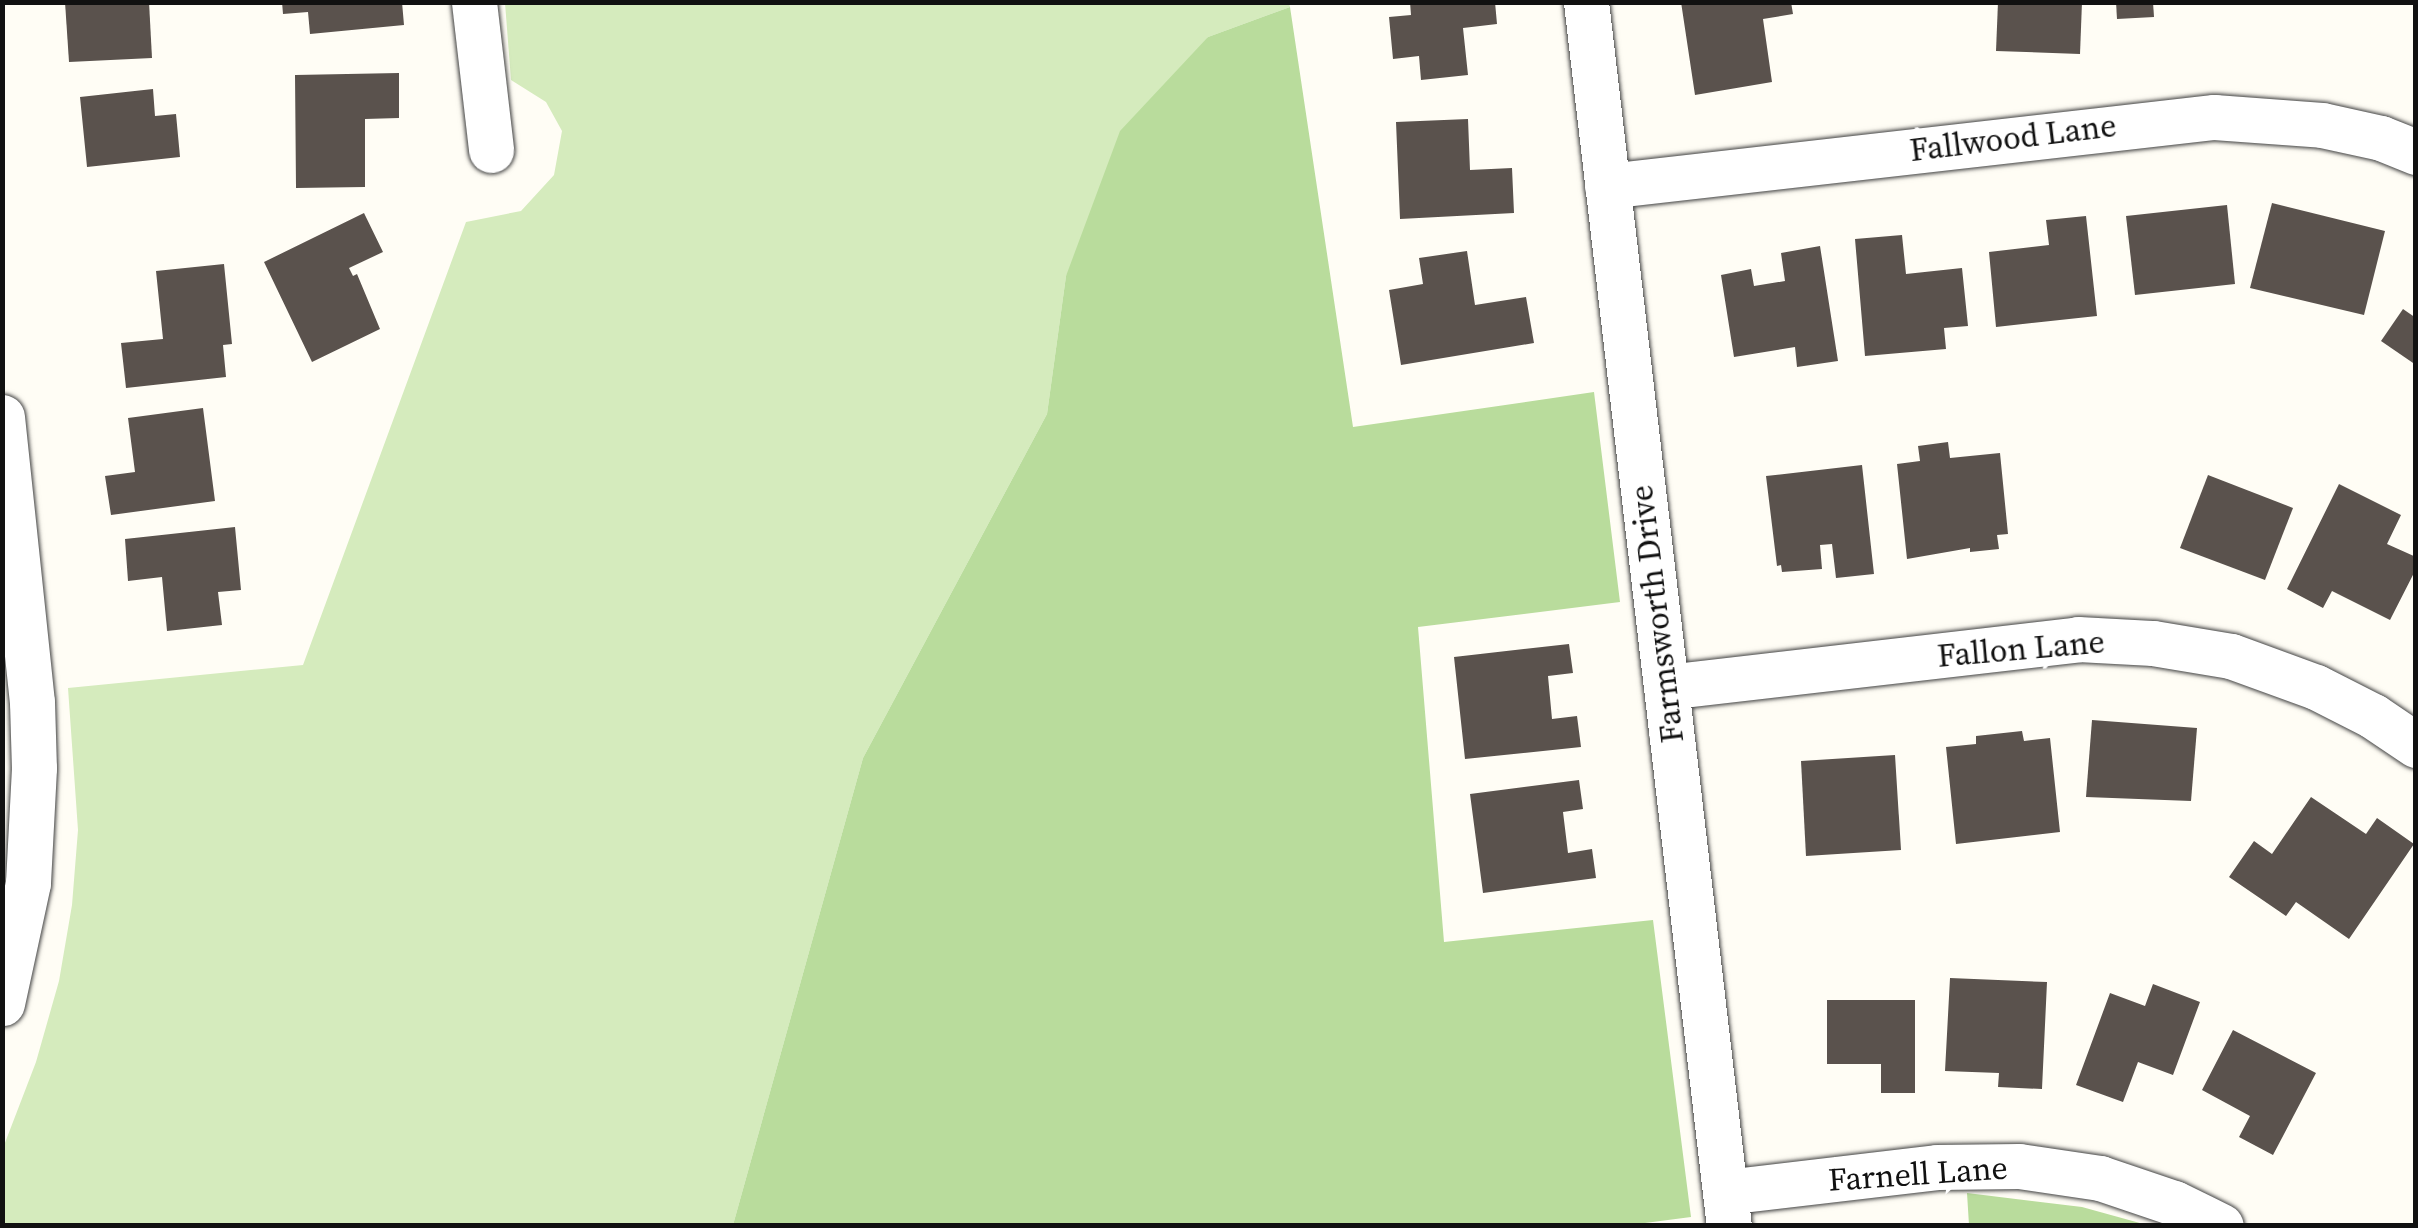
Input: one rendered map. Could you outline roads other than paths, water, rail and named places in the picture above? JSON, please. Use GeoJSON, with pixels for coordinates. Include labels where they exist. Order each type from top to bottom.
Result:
{"type":"FeatureCollection","features":[{"type":"Feature","properties":{"kind":"street"},"geometry":{"type":"LineString","coordinates":[[474,2],[491,150]]}},
{"type":"Feature","properties":{"kind":"street","name":"Farmsworth Drive"},"geometry":{"type":"LineString","coordinates":[[1586,2],[1727,1209]]}},
{"type":"Feature","properties":{"kind":"street","name":"Fallwood Lane"},"geometry":{"type":"LineString","coordinates":[[1607,186],[2214,117],[2322,125],[2416,152]]}},
{"type":"Feature","properties":{"kind":"street"},"geometry":{"type":"LineString","coordinates":[[2,417],[32,702],[34,768],[28,883],[2,1004]]}},
{"type":"Feature","properties":{"kind":"street","name":"Fallon Lane"},"geometry":{"type":"LineString","coordinates":[[1666,686],[2078,639],[2153,642],[2231,656],[2316,687],[2372,716],[2416,746]]}},
{"type":"Feature","properties":{"kind":"street","name":"Farnell Lane"},"geometry":{"type":"LineString","coordinates":[[1727,1209],[1937,1167],[2019,1166],[2100,1178],[2174,1203],[2221,1226]]}}]}
